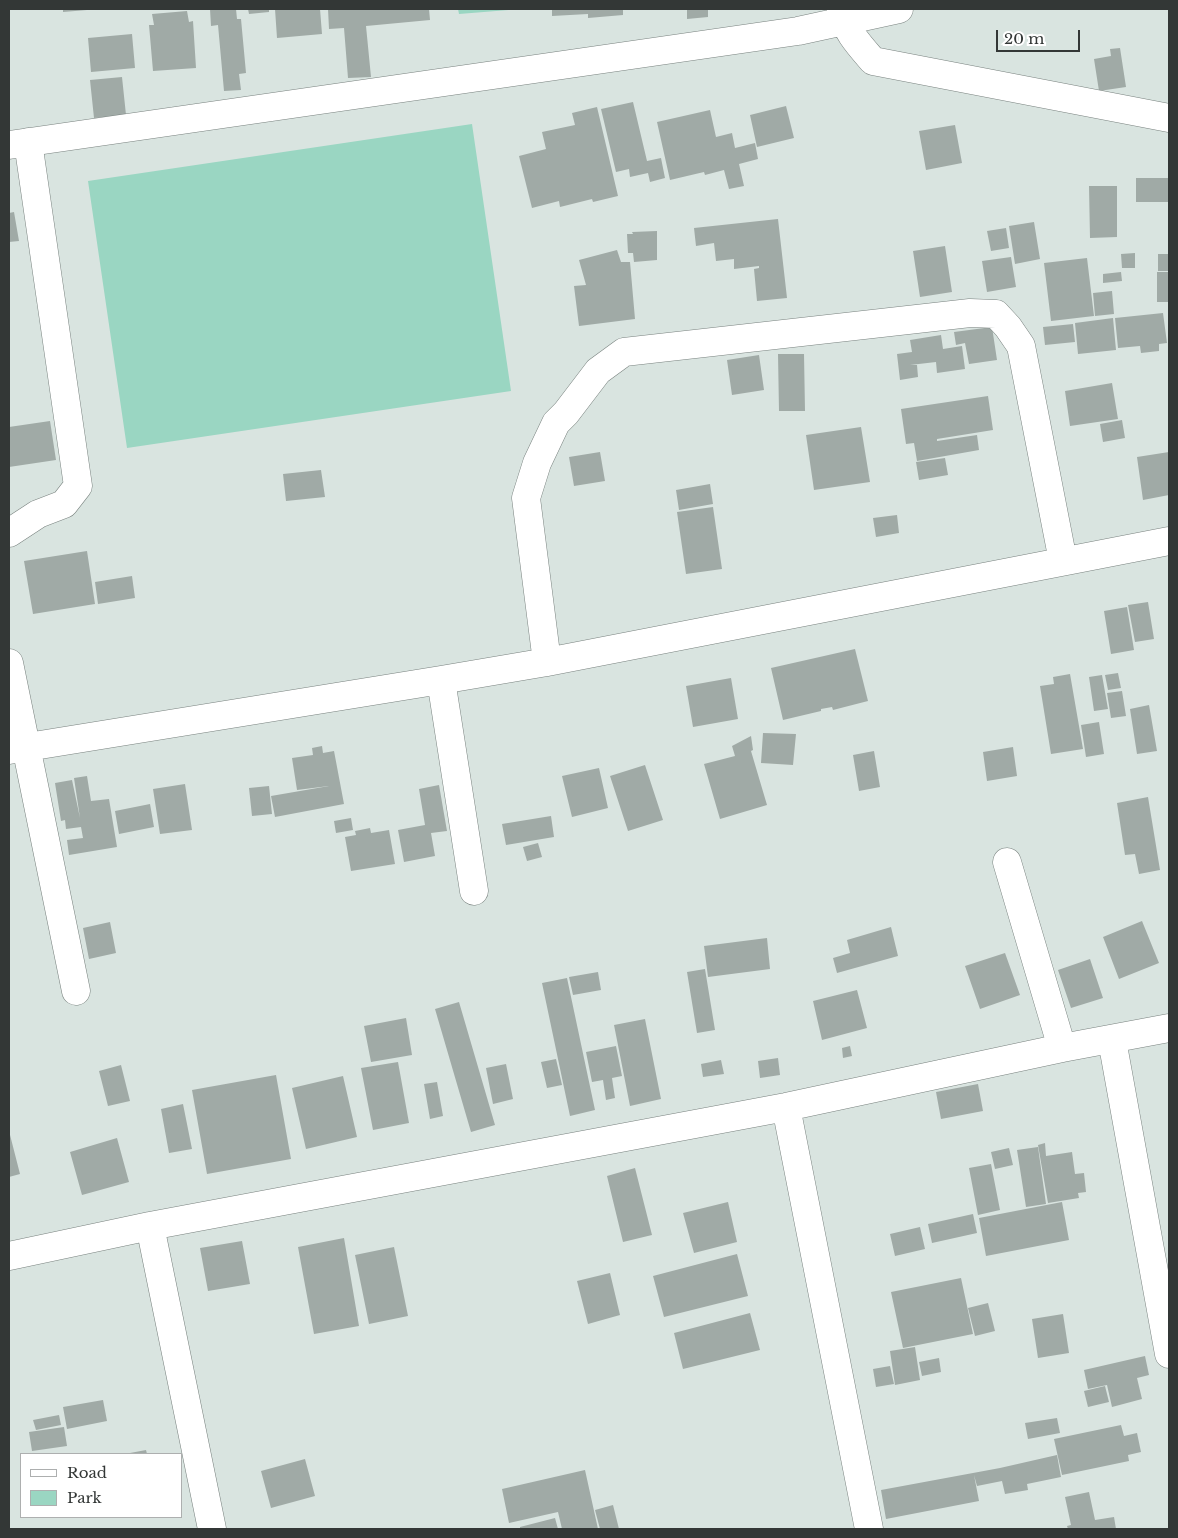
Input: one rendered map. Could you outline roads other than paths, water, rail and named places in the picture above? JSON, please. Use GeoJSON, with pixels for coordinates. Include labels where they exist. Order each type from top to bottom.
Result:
{"type":"FeatureCollection","features":[{"type":"Feature","properties":{"kind":"street"},"geometry":{"type":"LineString","coordinates":[[9,533],[38,514],[64,504],[78,486],[18,144],[788,32],[842,15],[899,9]]}},
{"type":"Feature","properties":{"kind":"street"},"geometry":{"type":"LineString","coordinates":[[842,15],[858,44],[873,61],[1169,118]]}},
{"type":"Feature","properties":{"kind":"street"},"geometry":{"type":"LineString","coordinates":[[547,662],[526,498],[537,463],[556,423],[598,371],[624,352],[970,313],[996,314],[1021,346],[1063,561]]}},
{"type":"Feature","properties":{"kind":"street"},"geometry":{"type":"LineString","coordinates":[[18,748],[547,662],[1169,541]]}},
{"type":"Feature","properties":{"kind":"street"},"geometry":{"type":"LineString","coordinates":[[9,663],[18,748],[76,991]]}},
{"type":"Feature","properties":{"kind":"street"},"geometry":{"type":"LineString","coordinates":[[442,680],[474,891]]}},
{"type":"Feature","properties":{"kind":"street"},"geometry":{"type":"LineString","coordinates":[[1007,862],[1062,1048]]}},
{"type":"Feature","properties":{"kind":"street"},"geometry":{"type":"LineString","coordinates":[[9,1256],[150,1226],[786,1107],[1062,1048],[1169,1028]]}},
{"type":"Feature","properties":{"kind":"street"},"geometry":{"type":"LineString","coordinates":[[1112,1040],[1169,1354]]}},
{"type":"Feature","properties":{"kind":"street"},"geometry":{"type":"LineString","coordinates":[[786,1107],[869,1529]]}},
{"type":"Feature","properties":{"kind":"street"},"geometry":{"type":"LineString","coordinates":[[150,1226],[212,1529]]}}]}
